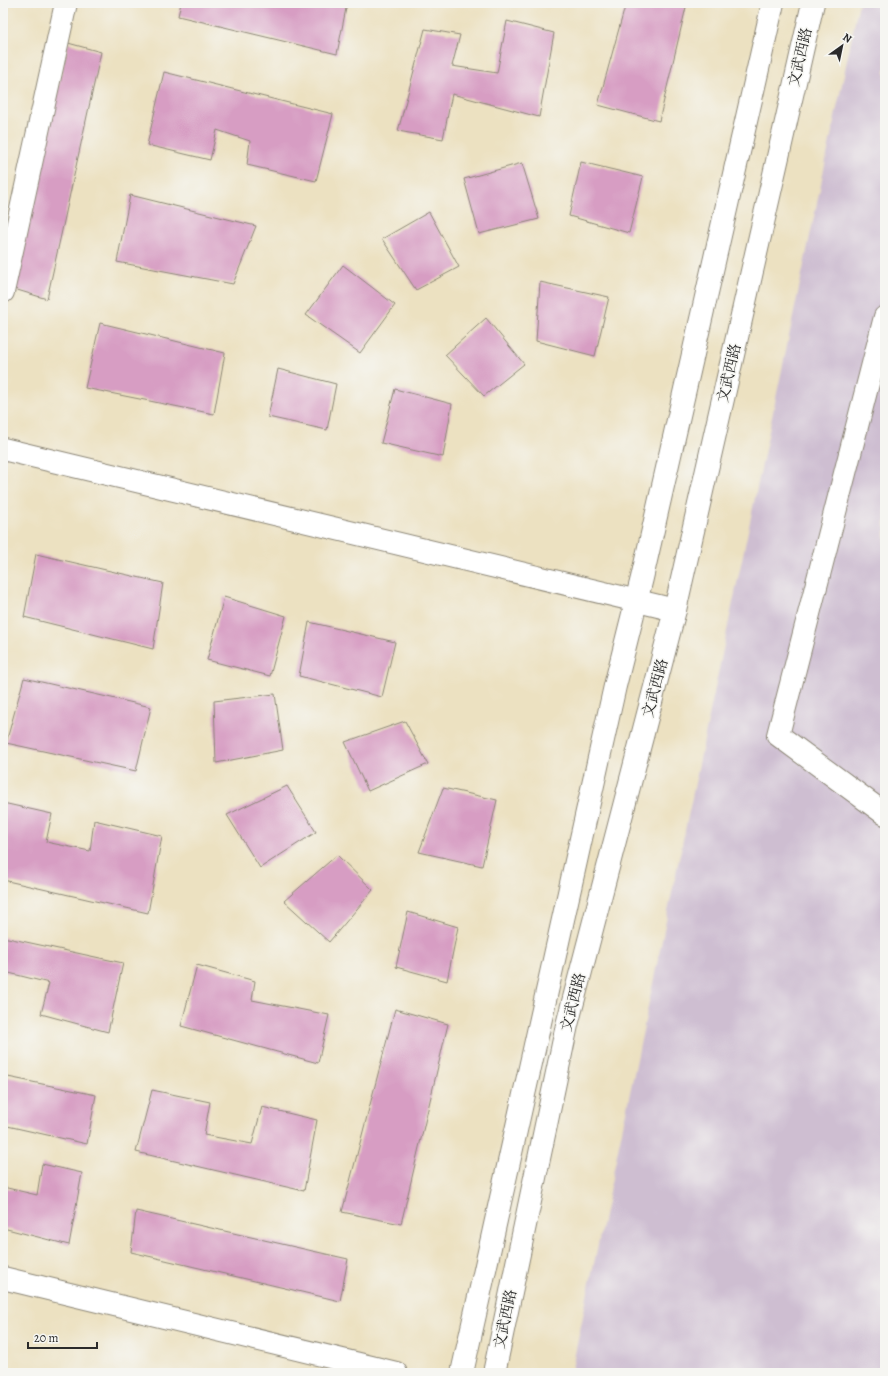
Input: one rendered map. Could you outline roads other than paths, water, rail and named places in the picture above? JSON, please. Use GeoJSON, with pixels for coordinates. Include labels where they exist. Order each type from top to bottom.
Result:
{"type":"FeatureCollection","features":[{"type":"Feature","properties":{"kind":"street"},"geometry":{"type":"LineString","coordinates":[[3,292],[66,3]]}},
{"type":"Feature","properties":{"kind":"street","name":"文武西路"},"geometry":{"type":"LineString","coordinates":[[462,1373],[614,686],[642,578],[773,3]]}},
{"type":"Feature","properties":{"kind":"street","name":"文武西路"},"geometry":{"type":"LineString","coordinates":[[494,1373],[567,1025],[675,610],[812,3]]}},
{"type":"Feature","properties":{"kind":"street"},"geometry":{"type":"LineString","coordinates":[[885,317],[778,735],[885,814]]}},
{"type":"Feature","properties":{"kind":"street"},"geometry":{"type":"LineString","coordinates":[[3,449],[675,610]]}},
{"type":"Feature","properties":{"kind":"street"},"geometry":{"type":"LineString","coordinates":[[3,1278],[396,1373]]}}]}
